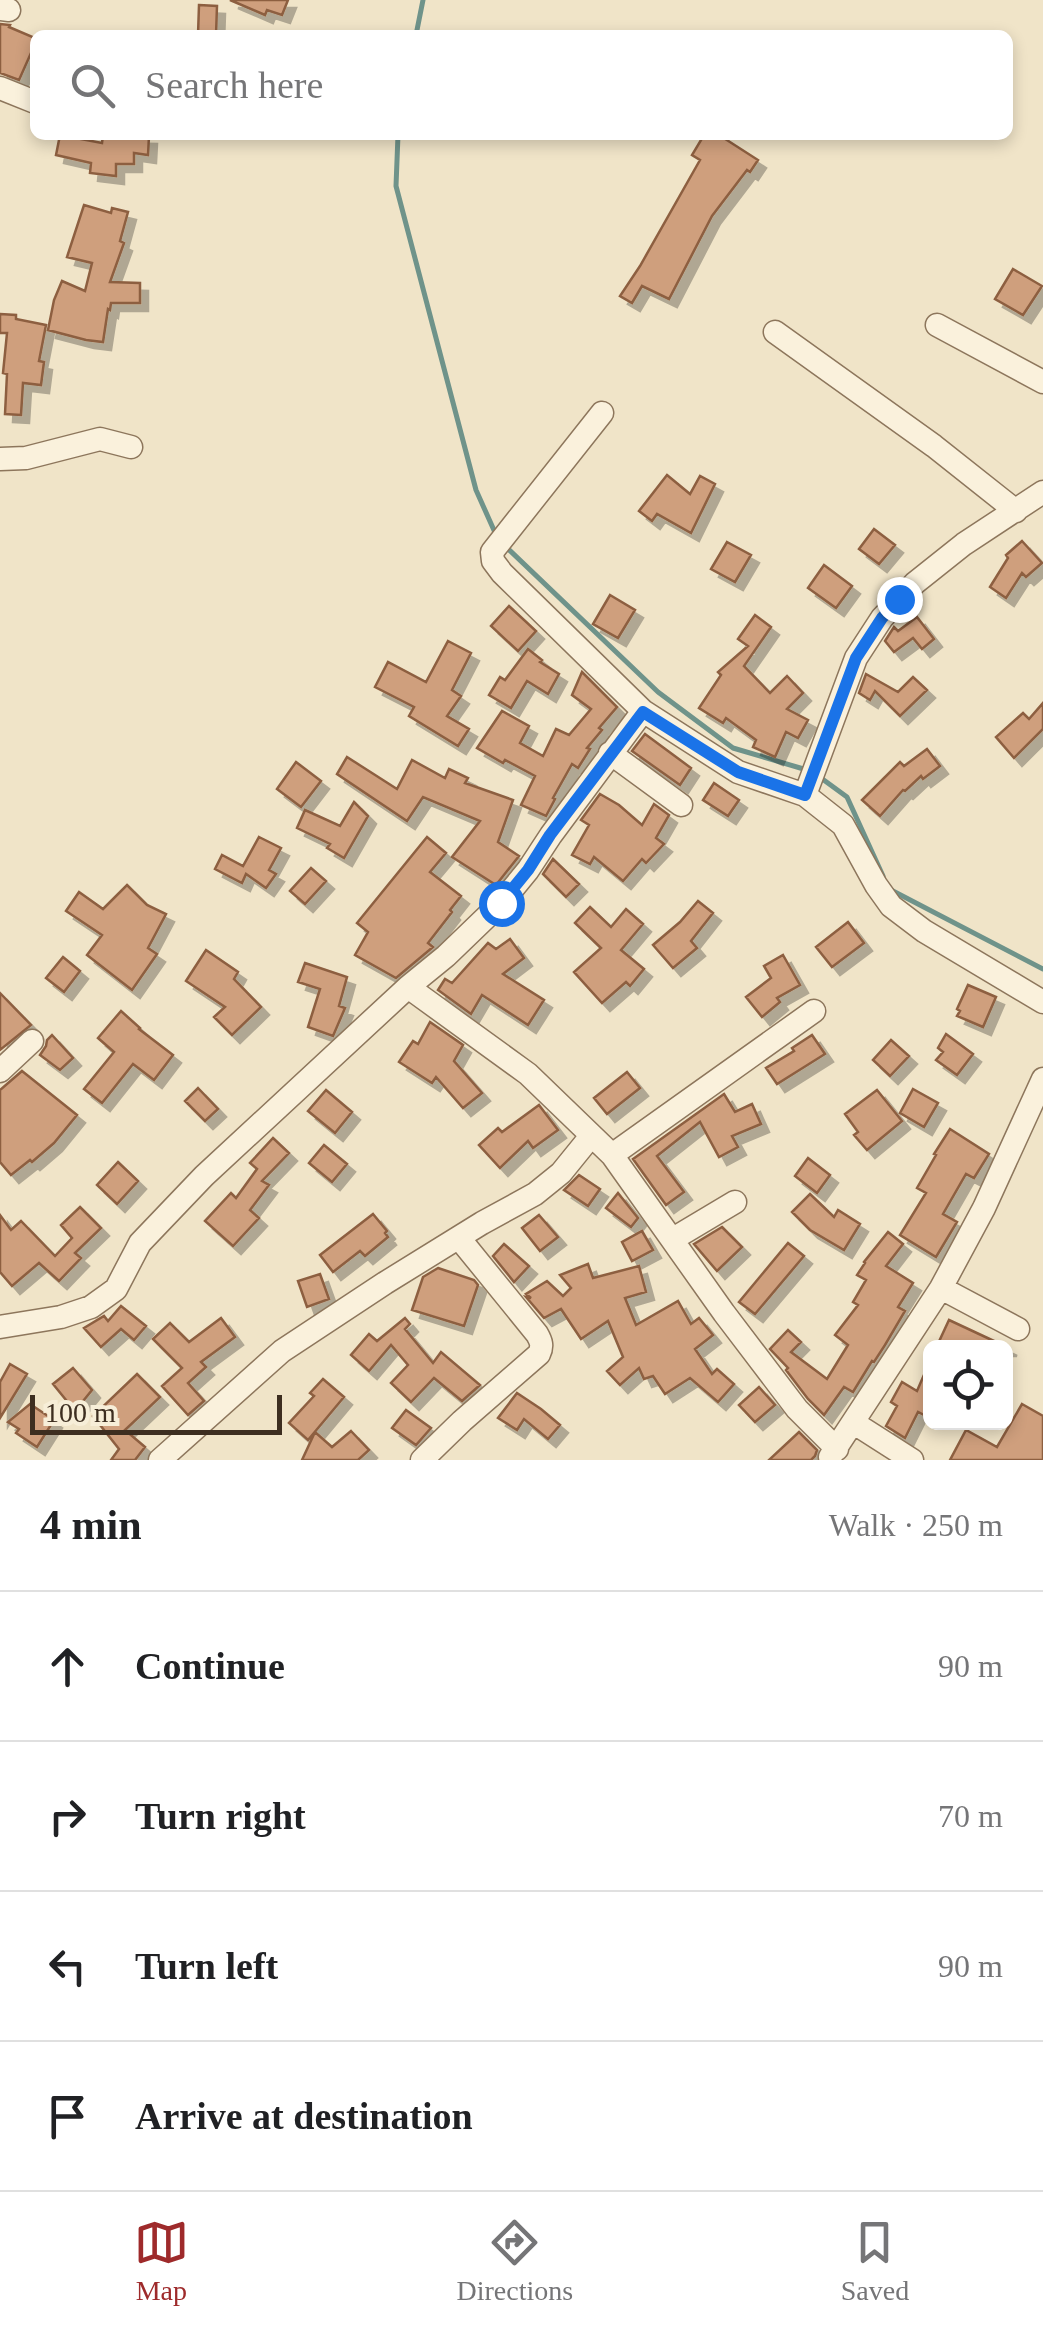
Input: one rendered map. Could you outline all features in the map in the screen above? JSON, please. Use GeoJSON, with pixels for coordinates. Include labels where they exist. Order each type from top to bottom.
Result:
{"type":"FeatureCollection","features":[{"type":"Feature","properties":{"kind":"street"},"geometry":{"type":"LineString","coordinates":[[0,88],[30,100]]}},
{"type":"Feature","properties":{"kind":"street"},"geometry":{"type":"LineString","coordinates":[[938,325],[1043,382]]}},
{"type":"Feature","properties":{"kind":"street"},"geometry":{"type":"LineString","coordinates":[[775,332],[934,446],[1016,511]]}},
{"type":"Feature","properties":{"kind":"street"},"geometry":{"type":"LineString","coordinates":[[602,412],[498,544],[493,560],[502,573],[643,712],[738,772],[809,785],[843,825],[891,906],[924,931],[1043,1002]]}},
{"type":"Feature","properties":{"kind":"street"},"geometry":{"type":"LineString","coordinates":[[0,459],[26,458],[100,439],[131,447]]}},
{"type":"Feature","properties":{"kind":"street"},"geometry":{"type":"LineString","coordinates":[[809,785],[856,658],[882,618],[915,583],[964,544],[1043,492]]}},
{"type":"Feature","properties":{"kind":"street"},"geometry":{"type":"LineString","coordinates":[[0,1327],[91,1308],[116,1289],[140,1244],[204,1176],[501,903],[643,712]]}},
{"type":"Feature","properties":{"kind":"street"},"geometry":{"type":"LineString","coordinates":[[610,754],[682,806]]}},
{"type":"Feature","properties":{"kind":"street"},"geometry":{"type":"LineString","coordinates":[[408,987],[528,1074],[612,1155],[832,1454],[941,1288],[984,1208],[1043,1078]]}},
{"type":"Feature","properties":{"kind":"street"},"geometry":{"type":"LineString","coordinates":[[612,1155],[814,1011]]}},
{"type":"Feature","properties":{"kind":"street"},"geometry":{"type":"LineString","coordinates":[[0,1071],[32,1041]]}},
{"type":"Feature","properties":{"kind":"street"},"geometry":{"type":"LineString","coordinates":[[160,1460],[282,1352],[340,1311],[535,1194],[561,1173],[591,1136]]}},
{"type":"Feature","properties":{"kind":"street"},"geometry":{"type":"LineString","coordinates":[[674,1239],[735,1202]]}},
{"type":"Feature","properties":{"kind":"street"},"geometry":{"type":"LineString","coordinates":[[422,1460],[542,1348],[537,1334],[459,1238]]}},
{"type":"Feature","properties":{"kind":"street"},"geometry":{"type":"LineString","coordinates":[[941,1288],[1018,1329]]}},
{"type":"Feature","properties":{"kind":"street"},"geometry":{"type":"LineString","coordinates":[[854,1423],[912,1460]]}},
{"type":"Feature","properties":{"kind":"building"},"geometry":{"type":"Polygon","coordinates":[[[230,0],[288,0],[282,15],[267,10],[265,15],[230,0]]]}},
{"type":"Feature","properties":{"kind":"building"},"geometry":{"type":"Polygon","coordinates":[[[199,5],[217,6],[216,30],[198,30],[199,5]]]}},
{"type":"Feature","properties":{"kind":"building"},"geometry":{"type":"Polygon","coordinates":[[[0,24],[10,25],[30,36],[30,55],[19,80],[0,73],[0,24]]]}},
{"type":"Feature","properties":{"kind":"building"},"geometry":{"type":"Polygon","coordinates":[[[59,140],[149,140],[148,155],[134,153],[134,164],[116,164],[116,176],[90,173],[91,163],[56,155],[59,140]]]}},
{"type":"Feature","properties":{"kind":"building"},"geometry":{"type":"Polygon","coordinates":[[[701,140],[727,140],[758,160],[712,216],[669,299],[642,286],[632,303],[620,296],[700,160],[692,155],[701,140]]]}},
{"type":"Feature","properties":{"kind":"building"},"geometry":{"type":"Polygon","coordinates":[[[84,205],[111,213],[112,208],[128,212],[120,241],[124,243],[110,282],[140,283],[140,303],[111,303],[103,342],[48,330],[62,281],[85,291],[92,263],[67,257],[84,205]]]}},
{"type":"Feature","properties":{"kind":"building"},"geometry":{"type":"Polygon","coordinates":[[[1013,269],[1042,286],[1023,315],[995,299],[1013,269]]]}},
{"type":"Feature","properties":{"kind":"building"},"geometry":{"type":"Polygon","coordinates":[[[0,314],[46,325],[39,361],[44,362],[41,385],[23,383],[21,415],[5,414],[7,374],[3,373],[7,333],[0,333],[0,314]]]}},
{"type":"Feature","properties":{"kind":"building"},"geometry":{"type":"Polygon","coordinates":[[[667,475],[690,494],[700,476],[715,484],[691,533],[657,514],[652,521],[639,511],[667,475]]]}},
{"type":"Feature","properties":{"kind":"building"},"geometry":{"type":"Polygon","coordinates":[[[874,529],[895,545],[879,564],[859,549],[874,529]]]}},
{"type":"Feature","properties":{"kind":"building"},"geometry":{"type":"Polygon","coordinates":[[[1022,541],[1042,563],[1026,577],[1022,573],[1006,598],[990,587],[1008,558],[1006,555],[1022,541]]]}},
{"type":"Feature","properties":{"kind":"building"},"geometry":{"type":"Polygon","coordinates":[[[727,542],[751,555],[735,582],[711,569],[727,542]]]}},
{"type":"Feature","properties":{"kind":"building"},"geometry":{"type":"Polygon","coordinates":[[[824,565],[852,586],[836,608],[808,588],[824,565]]]}},
{"type":"Feature","properties":{"kind":"building"},"geometry":{"type":"Polygon","coordinates":[[[610,595],[635,610],[618,638],[593,624],[610,595]]]}},
{"type":"Feature","properties":{"kind":"building"},"geometry":{"type":"Polygon","coordinates":[[[509,606],[536,631],[518,651],[491,626],[509,606]]]}},
{"type":"Feature","properties":{"kind":"building"},"geometry":{"type":"Polygon","coordinates":[[[755,615],[771,627],[744,666],[770,693],[787,676],[803,693],[787,709],[808,720],[798,738],[786,732],[775,757],[753,747],[756,740],[726,718],[723,723],[699,708],[721,675],[718,672],[748,646],[738,639],[755,615]]]}},
{"type":"Feature","properties":{"kind":"building"},"geometry":{"type":"Polygon","coordinates":[[[917,617],[934,639],[922,649],[913,638],[894,652],[885,641],[894,627],[898,631],[917,617]]]}},
{"type":"Feature","properties":{"kind":"building"},"geometry":{"type":"Polygon","coordinates":[[[448,641],[471,653],[452,690],[461,696],[447,716],[469,729],[458,746],[409,716],[414,707],[375,687],[388,662],[426,682],[448,641]]]}},
{"type":"Feature","properties":{"kind":"building"},"geometry":{"type":"Polygon","coordinates":[[[528,649],[559,674],[548,694],[527,681],[511,708],[489,695],[500,677],[505,680],[528,649]]]}},
{"type":"Feature","properties":{"kind":"building"},"geometry":{"type":"Polygon","coordinates":[[[582,672],[617,707],[599,728],[602,730],[587,748],[590,749],[578,768],[572,764],[546,816],[521,805],[535,776],[477,748],[502,711],[529,726],[520,743],[543,756],[556,729],[569,735],[591,709],[572,695],[582,672]]]}},
{"type":"Feature","properties":{"kind":"building"},"geometry":{"type":"Polygon","coordinates":[[[866,674],[898,692],[913,677],[927,690],[900,716],[875,691],[870,700],[859,693],[866,674]]]}},
{"type":"Feature","properties":{"kind":"building"},"geometry":{"type":"Polygon","coordinates":[[[1043,703],[1043,729],[1014,758],[996,737],[1023,713],[1029,719],[1043,703]]]}},
{"type":"Feature","properties":{"kind":"building"},"geometry":{"type":"Polygon","coordinates":[[[645,734],[691,768],[680,785],[632,751],[645,734]]]}},
{"type":"Feature","properties":{"kind":"building"},"geometry":{"type":"Polygon","coordinates":[[[927,749],[940,766],[903,790],[880,816],[862,800],[900,762],[904,766],[927,749]]]}},
{"type":"Feature","properties":{"kind":"building"},"geometry":{"type":"Polygon","coordinates":[[[347,757],[397,789],[412,760],[445,778],[449,769],[468,778],[465,783],[513,800],[498,842],[519,856],[496,885],[452,857],[480,821],[423,797],[407,821],[337,774],[347,757]]]}},
{"type":"Feature","properties":{"kind":"building"},"geometry":{"type":"Polygon","coordinates":[[[296,762],[321,781],[301,807],[277,789],[296,762]]]}},
{"type":"Feature","properties":{"kind":"building"},"geometry":{"type":"Polygon","coordinates":[[[714,783],[739,800],[728,816],[703,800],[714,783]]]}},
{"type":"Feature","properties":{"kind":"building"},"geometry":{"type":"Polygon","coordinates":[[[600,794],[642,825],[654,804],[669,815],[656,838],[664,844],[646,863],[642,859],[623,881],[594,857],[590,864],[572,855],[589,825],[581,820],[600,794]]]}},
{"type":"Feature","properties":{"kind":"building"},"geometry":{"type":"Polygon","coordinates":[[[354,802],[368,816],[344,858],[327,848],[330,844],[297,828],[305,810],[340,826],[354,802]]]}},
{"type":"Feature","properties":{"kind":"building"},"geometry":{"type":"Polygon","coordinates":[[[259,837],[281,848],[269,870],[276,874],[266,888],[246,874],[242,883],[215,869],[222,855],[243,866],[259,837]]]}},
{"type":"Feature","properties":{"kind":"building"},"geometry":{"type":"Polygon","coordinates":[[[427,837],[446,853],[430,872],[461,896],[428,943],[433,947],[396,978],[355,955],[368,932],[357,923],[427,837]]]}},
{"type":"Feature","properties":{"kind":"building"},"geometry":{"type":"Polygon","coordinates":[[[553,859],[579,884],[566,897],[543,874],[553,859]]]}},
{"type":"Feature","properties":{"kind":"building"},"geometry":{"type":"Polygon","coordinates":[[[311,868],[326,881],[305,904],[290,891],[311,868]]]}},
{"type":"Feature","properties":{"kind":"building"},"geometry":{"type":"Polygon","coordinates":[[[127,885],[147,905],[166,914],[148,948],[157,954],[132,990],[87,955],[102,935],[66,911],[79,892],[103,909],[127,885]]]}},
{"type":"Feature","properties":{"kind":"building"},"geometry":{"type":"Polygon","coordinates":[[[698,901],[713,913],[691,941],[697,948],[673,968],[653,945],[698,901]]]}},
{"type":"Feature","properties":{"kind":"building"},"geometry":{"type":"Polygon","coordinates":[[[590,907],[611,927],[626,909],[643,924],[621,950],[644,969],[630,986],[626,982],[602,1003],[574,972],[601,948],[575,923],[590,907]]]}},
{"type":"Feature","properties":{"kind":"building"},"geometry":{"type":"Polygon","coordinates":[[[848,922],[864,943],[832,967],[816,947],[848,922]]]}},
{"type":"Feature","properties":{"kind":"building"},"geometry":{"type":"Polygon","coordinates":[[[510,939],[524,958],[503,974],[544,1000],[528,1025],[482,995],[471,1014],[438,990],[445,979],[452,983],[488,943],[496,949],[510,939]]]}},
{"type":"Feature","properties":{"kind":"building"},"geometry":{"type":"Polygon","coordinates":[[[206,950],[238,972],[234,979],[261,1007],[232,1035],[214,1017],[225,1007],[186,981],[206,950]]]}},
{"type":"Feature","properties":{"kind":"building"},"geometry":{"type":"Polygon","coordinates":[[[783,955],[800,985],[777,998],[780,1002],[762,1017],[746,997],[771,978],[764,966],[783,955]]]}},
{"type":"Feature","properties":{"kind":"building"},"geometry":{"type":"Polygon","coordinates":[[[63,957],[80,971],[64,992],[46,978],[63,957]]]}},
{"type":"Feature","properties":{"kind":"building"},"geometry":{"type":"Polygon","coordinates":[[[305,963],[347,977],[339,1006],[345,1008],[333,1036],[308,1027],[320,989],[298,982],[305,963]]]}},
{"type":"Feature","properties":{"kind":"building"},"geometry":{"type":"Polygon","coordinates":[[[968,985],[996,997],[983,1027],[957,1016],[968,985]]]}},
{"type":"Feature","properties":{"kind":"building"},"geometry":{"type":"Polygon","coordinates":[[[0,993],[31,1025],[0,1050],[0,993]]]}},
{"type":"Feature","properties":{"kind":"building"},"geometry":{"type":"Polygon","coordinates":[[[121,1011],[173,1055],[154,1080],[133,1064],[102,1103],[84,1089],[114,1052],[98,1038],[121,1011]]]}},
{"type":"Feature","properties":{"kind":"building"},"geometry":{"type":"Polygon","coordinates":[[[430,1022],[463,1045],[454,1061],[482,1093],[463,1108],[436,1077],[432,1083],[399,1062],[413,1041],[418,1044],[430,1022]]]}},
{"type":"Feature","properties":{"kind":"building"},"geometry":{"type":"Polygon","coordinates":[[[946,1034],[973,1054],[957,1075],[936,1060],[943,1052],[938,1048],[946,1034]]]}},
{"type":"Feature","properties":{"kind":"building"},"geometry":{"type":"Polygon","coordinates":[[[52,1035],[73,1058],[60,1070],[40,1055],[52,1035]]]}},
{"type":"Feature","properties":{"kind":"building"},"geometry":{"type":"Polygon","coordinates":[[[812,1035],[825,1054],[777,1084],[766,1068],[812,1035]]]}},
{"type":"Feature","properties":{"kind":"building"},"geometry":{"type":"Polygon","coordinates":[[[891,1040],[909,1056],[890,1076],[873,1060],[891,1040]]]}},
{"type":"Feature","properties":{"kind":"building"},"geometry":{"type":"Polygon","coordinates":[[[22,1071],[77,1115],[54,1143],[11,1175],[0,1162],[0,1090],[22,1071]]]}},
{"type":"Feature","properties":{"kind":"building"},"geometry":{"type":"Polygon","coordinates":[[[627,1072],[640,1088],[607,1114],[594,1098],[627,1072]]]}},
{"type":"Feature","properties":{"kind":"building"},"geometry":{"type":"Polygon","coordinates":[[[198,1088],[218,1109],[205,1121],[185,1101],[198,1088]]]}},
{"type":"Feature","properties":{"kind":"building"},"geometry":{"type":"Polygon","coordinates":[[[913,1089],[938,1103],[924,1127],[900,1113],[913,1089]]]}},
{"type":"Feature","properties":{"kind":"building"},"geometry":{"type":"Polygon","coordinates":[[[326,1090],[352,1112],[335,1133],[308,1111],[326,1090]]]}},
{"type":"Feature","properties":{"kind":"building"},"geometry":{"type":"Polygon","coordinates":[[[877,1090],[902,1121],[867,1150],[854,1135],[858,1132],[845,1114],[877,1090]]]}},
{"type":"Feature","properties":{"kind":"building"},"geometry":{"type":"Polygon","coordinates":[[[724,1094],[735,1112],[752,1104],[761,1124],[732,1136],[738,1147],[719,1157],[700,1122],[657,1156],[684,1192],[666,1205],[633,1159],[724,1094]]]}},
{"type":"Feature","properties":{"kind":"building"},"geometry":{"type":"Polygon","coordinates":[[[539,1105],[558,1130],[533,1148],[528,1141],[500,1168],[479,1145],[498,1128],[502,1132],[539,1105]]]}},
{"type":"Feature","properties":{"kind":"building"},"geometry":{"type":"Polygon","coordinates":[[[950,1129],[989,1154],[974,1178],[966,1174],[943,1214],[957,1222],[936,1257],[900,1235],[926,1193],[917,1188],[950,1129]]]}},
{"type":"Feature","properties":{"kind":"building"},"geometry":{"type":"Polygon","coordinates":[[[273,1138],[289,1153],[262,1181],[269,1185],[250,1210],[259,1218],[233,1246],[205,1221],[231,1193],[236,1198],[257,1169],[250,1163],[273,1138]]]}},
{"type":"Feature","properties":{"kind":"building"},"geometry":{"type":"Polygon","coordinates":[[[324,1145],[347,1164],[332,1182],[309,1163],[324,1145]]]}},
{"type":"Feature","properties":{"kind":"building"},"geometry":{"type":"Polygon","coordinates":[[[808,1158],[830,1175],[817,1193],[795,1176],[808,1158]]]}},
{"type":"Feature","properties":{"kind":"building"},"geometry":{"type":"Polygon","coordinates":[[[118,1162],[138,1181],[117,1204],[97,1185],[118,1162]]]}},
{"type":"Feature","properties":{"kind":"building"},"geometry":{"type":"Polygon","coordinates":[[[579,1175],[600,1189],[588,1206],[564,1190],[579,1175]]]}},
{"type":"Feature","properties":{"kind":"building"},"geometry":{"type":"Polygon","coordinates":[[[618,1193],[638,1218],[631,1227],[606,1208],[618,1193]]]}},
{"type":"Feature","properties":{"kind":"building"},"geometry":{"type":"Polygon","coordinates":[[[810,1194],[834,1217],[838,1210],[860,1224],[844,1250],[810,1230],[792,1212],[810,1194]]]}},
{"type":"Feature","properties":{"kind":"building"},"geometry":{"type":"Polygon","coordinates":[[[80,1207],[101,1228],[75,1253],[81,1258],[59,1281],[39,1263],[12,1286],[0,1272],[0,1215],[11,1230],[21,1221],[55,1256],[72,1238],[61,1225],[80,1207]]]}},
{"type":"Feature","properties":{"kind":"building"},"geometry":{"type":"Polygon","coordinates":[[[373,1214],[388,1237],[365,1256],[360,1251],[333,1272],[320,1255],[373,1214]]]}},
{"type":"Feature","properties":{"kind":"building"},"geometry":{"type":"Polygon","coordinates":[[[539,1215],[558,1237],[540,1251],[522,1228],[539,1215]]]}},
{"type":"Feature","properties":{"kind":"building"},"geometry":{"type":"Polygon","coordinates":[[[722,1227],[742,1247],[717,1271],[694,1244],[722,1227]]]}},
{"type":"Feature","properties":{"kind":"building"},"geometry":{"type":"Polygon","coordinates":[[[642,1231],[653,1250],[632,1261],[622,1242],[642,1231]]]}},
{"type":"Feature","properties":{"kind":"building"},"geometry":{"type":"Polygon","coordinates":[[[888,1232],[903,1244],[886,1266],[913,1283],[898,1307],[905,1311],[853,1392],[844,1387],[824,1415],[770,1349],[788,1330],[801,1342],[791,1352],[827,1379],[848,1345],[835,1335],[858,1305],[853,1302],[866,1280],[857,1275],[888,1232]]]}},
{"type":"Feature","properties":{"kind":"building"},"geometry":{"type":"Polygon","coordinates":[[[788,1243],[804,1256],[755,1314],[739,1302],[788,1243]]]}},
{"type":"Feature","properties":{"kind":"building"},"geometry":{"type":"Polygon","coordinates":[[[504,1244],[529,1266],[514,1282],[493,1256],[504,1244]]]}},
{"type":"Feature","properties":{"kind":"building"},"geometry":{"type":"Polygon","coordinates":[[[588,1264],[593,1278],[639,1266],[646,1292],[625,1298],[636,1325],[678,1301],[691,1324],[699,1318],[713,1335],[695,1349],[712,1374],[717,1369],[734,1384],[718,1402],[690,1378],[665,1394],[653,1376],[644,1379],[639,1368],[620,1385],[607,1371],[623,1357],[608,1321],[581,1339],[561,1309],[544,1318],[526,1297],[531,1298],[526,1294],[547,1281],[563,1296],[571,1288],[560,1275],[588,1264]]]}},
{"type":"Feature","properties":{"kind":"building"},"geometry":{"type":"Polygon","coordinates":[[[438,1268],[474,1280],[478,1285],[464,1326],[412,1310],[423,1277],[438,1268]]]}},
{"type":"Feature","properties":{"kind":"building"},"geometry":{"type":"Polygon","coordinates":[[[320,1274],[329,1299],[307,1307],[298,1281],[320,1274]]]}},
{"type":"Feature","properties":{"kind":"building"},"geometry":{"type":"Polygon","coordinates":[[[121,1306],[146,1326],[134,1340],[121,1329],[101,1347],[84,1328],[104,1316],[108,1321],[121,1306]]]}},
{"type":"Feature","properties":{"kind":"building"},"geometry":{"type":"Polygon","coordinates":[[[221,1318],[235,1337],[201,1362],[206,1367],[188,1383],[204,1401],[188,1415],[162,1386],[182,1368],[153,1339],[170,1323],[189,1342],[221,1318]]]}},
{"type":"Feature","properties":{"kind":"building"},"geometry":{"type":"Polygon","coordinates":[[[405,1318],[410,1324],[405,1329],[433,1363],[441,1352],[480,1385],[462,1401],[434,1378],[411,1402],[391,1383],[408,1365],[391,1345],[369,1371],[351,1355],[369,1334],[377,1341],[405,1318]]]}},
{"type":"Feature","properties":{"kind":"building"},"geometry":{"type":"Polygon","coordinates":[[[949,1320],[992,1340],[940,1340],[949,1320]]]}},
{"type":"Feature","properties":{"kind":"building"},"geometry":{"type":"Polygon","coordinates":[[[10,1364],[27,1374],[0,1418],[0,1382],[10,1364]]]}},
{"type":"Feature","properties":{"kind":"building"},"geometry":{"type":"Polygon","coordinates":[[[73,1368],[92,1390],[75,1411],[53,1384],[73,1368]]]}},
{"type":"Feature","properties":{"kind":"building"},"geometry":{"type":"Polygon","coordinates":[[[137,1374],[160,1397],[125,1430],[145,1447],[135,1460],[111,1460],[119,1449],[93,1416],[137,1374]]]}},
{"type":"Feature","properties":{"kind":"building"},"geometry":{"type":"Polygon","coordinates":[[[923,1377],[923,1414],[918,1412],[905,1438],[886,1426],[897,1406],[891,1402],[902,1382],[917,1391],[923,1377]]]}},
{"type":"Feature","properties":{"kind":"building"},"geometry":{"type":"Polygon","coordinates":[[[323,1379],[344,1397],[308,1440],[289,1423],[314,1396],[310,1393],[323,1379]]]}},
{"type":"Feature","properties":{"kind":"building"},"geometry":{"type":"Polygon","coordinates":[[[759,1387],[775,1405],[755,1422],[739,1405],[759,1387]]]}},
{"type":"Feature","properties":{"kind":"building"},"geometry":{"type":"Polygon","coordinates":[[[517,1393],[560,1425],[548,1439],[524,1419],[517,1430],[498,1418],[517,1393]]]}},
{"type":"Feature","properties":{"kind":"building"},"geometry":{"type":"Polygon","coordinates":[[[30,1404],[54,1420],[37,1447],[16,1433],[19,1429],[8,1422],[30,1404]]]}},
{"type":"Feature","properties":{"kind":"building"},"geometry":{"type":"Polygon","coordinates":[[[1022,1404],[1043,1416],[1043,1460],[950,1460],[966,1430],[997,1447],[1007,1430],[1013,1430],[1013,1419],[1022,1404]]]}},
{"type":"Feature","properties":{"kind":"building"},"geometry":{"type":"Polygon","coordinates":[[[406,1410],[431,1428],[416,1445],[392,1428],[406,1410]]]}},
{"type":"Feature","properties":{"kind":"building"},"geometry":{"type":"Polygon","coordinates":[[[351,1431],[369,1450],[358,1460],[302,1460],[315,1432],[332,1447],[351,1431]]]}},
{"type":"Feature","properties":{"kind":"building"},"geometry":{"type":"Polygon","coordinates":[[[799,1432],[817,1450],[811,1460],[769,1460],[799,1432]]]}},
{"type":"Feature","properties":{"kind":"waterway"},"geometry":{"type":"LineString","coordinates":[[417,30],[423,0]]}},
{"type":"Feature","properties":{"kind":"waterway"},"geometry":{"type":"LineString","coordinates":[[398,140],[396,186],[476,490],[497,537]]}},
{"type":"Feature","properties":{"kind":"waterway"},"geometry":{"type":"LineString","coordinates":[[504,545],[658,692],[733,748],[807,770]]}},
{"type":"Feature","properties":{"kind":"waterway"},"geometry":{"type":"LineString","coordinates":[[821,778],[847,797],[883,876]]}},
{"type":"Feature","properties":{"kind":"waterway"},"geometry":{"type":"LineString","coordinates":[[891,890],[1043,969]]}},
{"type":"Feature","properties":{"kind":"route"},"geometry":{"type":"LineString","coordinates":[[501,903],[643,712],[738,772],[805,795],[856,658],[899,599]]}}]}
